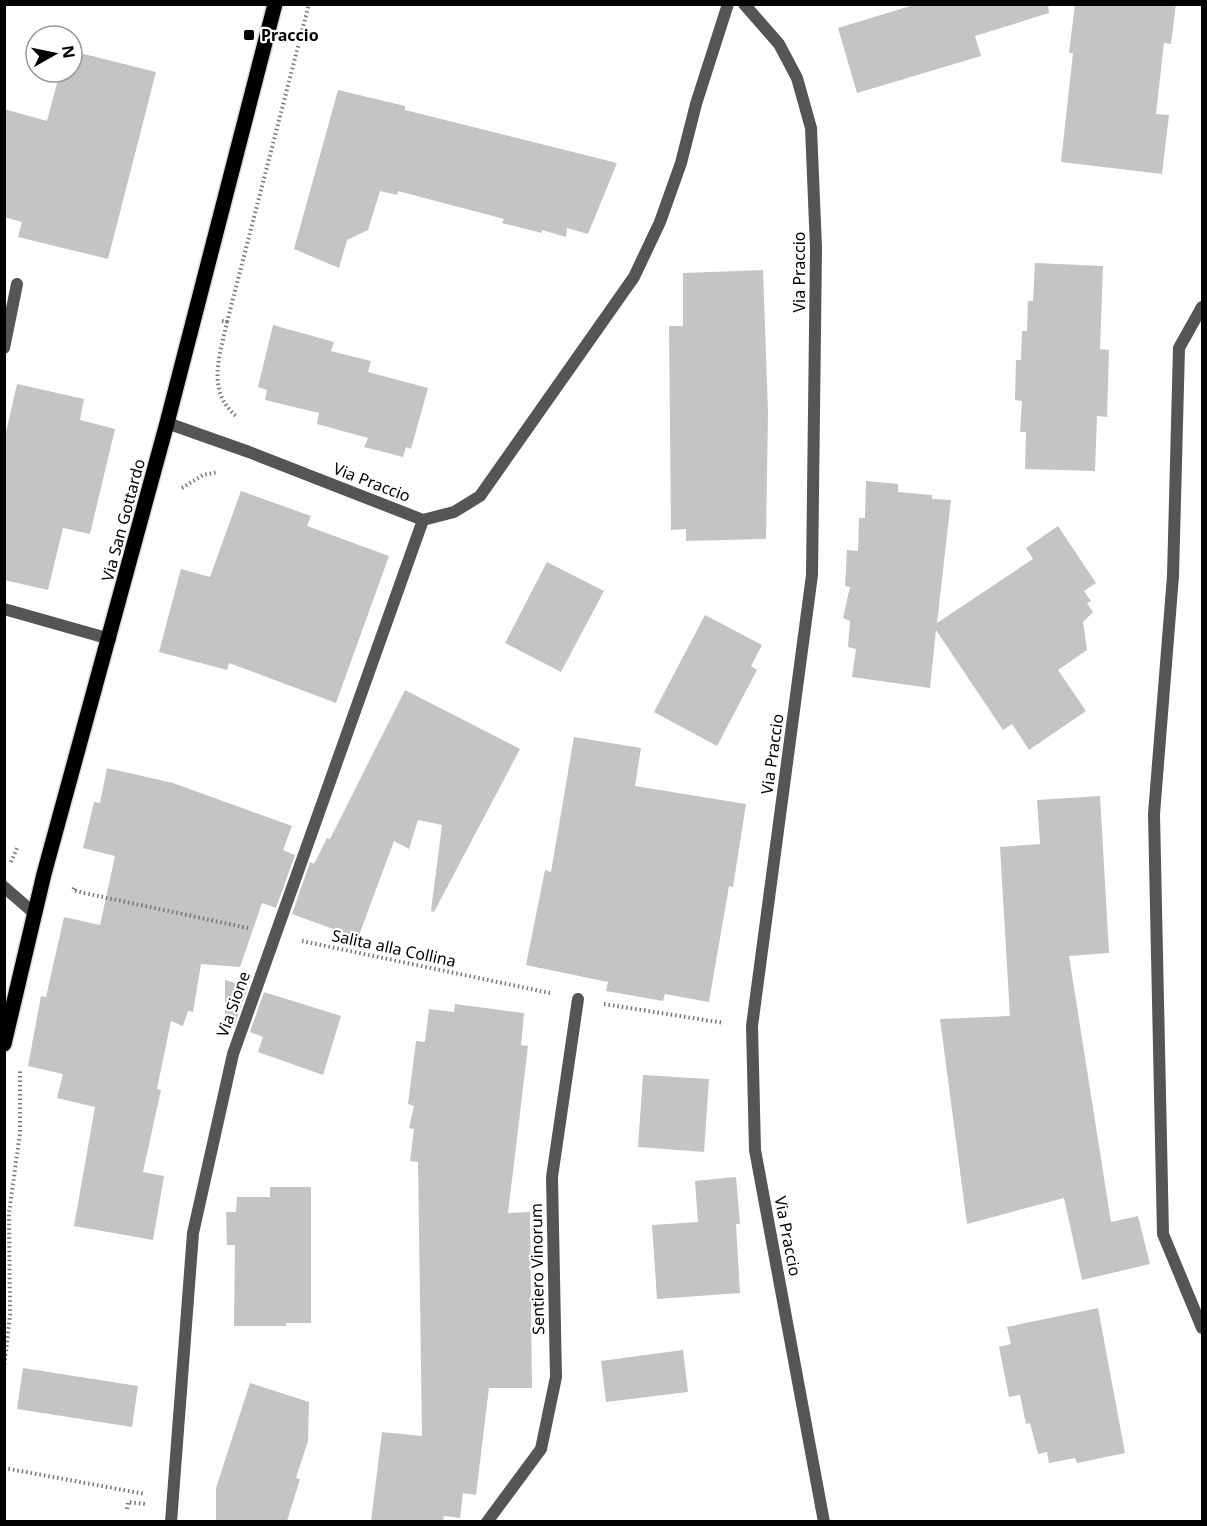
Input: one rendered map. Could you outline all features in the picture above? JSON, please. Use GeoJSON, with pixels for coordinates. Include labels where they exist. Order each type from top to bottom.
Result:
{"type":"FeatureCollection","features":[{"type":"Feature","properties":{"kind":"main road","name":"Via San Gottardo"},"geometry":{"type":"LineString","coordinates":[[4,1044],[44,874],[110,639],[276,4]]}},
{"type":"Feature","properties":{"kind":"street","name":"Via Praccio"},"geometry":{"type":"LineString","coordinates":[[167,423],[249,452],[423,520],[454,512],[480,496],[634,277],[660,222],[681,163],[696,104],[728,4]]}},
{"type":"Feature","properties":{"kind":"street","name":"Via Praccio"},"geometry":{"type":"LineString","coordinates":[[744,4],[779,44],[797,78],[811,128],[816,248],[812,575],[752,1026],[755,1150],[824,1521]]}},
{"type":"Feature","properties":{"kind":"street"},"geometry":{"type":"LineString","coordinates":[[4,348],[17,284]]}},
{"type":"Feature","properties":{"kind":"street"},"geometry":{"type":"LineString","coordinates":[[1203,307],[1179,348],[1173,576],[1154,814],[1162,1234],[1203,1328]]}},
{"type":"Feature","properties":{"kind":"street","name":"Via Sione"},"geometry":{"type":"LineString","coordinates":[[171,1521],[193,1233],[233,1054],[423,520]]}},
{"type":"Feature","properties":{"kind":"street"},"geometry":{"type":"LineString","coordinates":[[4,609],[110,639]]}},
{"type":"Feature","properties":{"kind":"street"},"geometry":{"type":"LineString","coordinates":[[4,887],[34,913]]}},
{"type":"Feature","properties":{"kind":"street","name":"Sentiero Vinorum"},"geometry":{"type":"LineString","coordinates":[[487,1521],[541,1449],[556,1377],[552,1177],[578,999]]}},
{"type":"Feature","properties":{"kind":"path"},"geometry":{"type":"LineString","coordinates":[[227,322],[309,4]]}},
{"type":"Feature","properties":{"kind":"path","name":"Salita alla Collina"},"geometry":{"type":"LineString","coordinates":[[44,874],[75,881],[73,890],[578,999],[752,1026]]}},
{"type":"Feature","properties":{"kind":"path"},"geometry":{"type":"LineString","coordinates":[[69,901],[73,890]]}},
{"type":"Feature","properties":{"kind":"path"},"geometry":{"type":"LineString","coordinates":[[4,1369],[10,1315],[9,1214],[20,1133],[19,1074],[22,1062]]}},
{"type":"Feature","properties":{"kind":"path"},"geometry":{"type":"LineString","coordinates":[[4,1468],[172,1499]]}},
{"type":"Feature","properties":{"kind":"path"},"geometry":{"type":"LineString","coordinates":[[127,1509],[128,1502]]}},
{"type":"Feature","properties":{"kind":"building"},"geometry":{"type":"Polygon","coordinates":[[[917,4],[1048,4],[1049,13],[975,36],[981,56],[857,93],[838,28],[917,4]]]}},
{"type":"Feature","properties":{"kind":"building"},"geometry":{"type":"Polygon","coordinates":[[[1075,4],[1176,4],[1171,44],[1164,43],[1156,114],[1169,115],[1162,174],[1061,162],[1073,53],[1069,53],[1075,4]]]}},
{"type":"Feature","properties":{"kind":"building"},"geometry":{"type":"Polygon","coordinates":[[[84,54],[156,72],[108,259],[18,237],[22,222],[4,217],[4,109],[47,121],[57,84],[84,84],[84,54]]]}},
{"type":"Feature","properties":{"kind":"building"},"geometry":{"type":"Polygon","coordinates":[[[338,90],[405,106],[405,110],[617,163],[588,234],[567,228],[566,237],[542,230],[542,233],[502,223],[504,219],[398,191],[397,195],[380,191],[368,230],[347,240],[339,268],[294,249],[338,90]]]}},
{"type":"Feature","properties":{"kind":"building"},"geometry":{"type":"Polygon","coordinates":[[[1035,263],[1103,266],[1100,349],[1109,350],[1107,417],[1097,416],[1095,471],[1025,469],[1026,432],[1020,432],[1022,401],[1015,400],[1016,360],[1021,360],[1022,331],[1027,331],[1028,301],[1033,301],[1035,263]]]}},
{"type":"Feature","properties":{"kind":"building"},"geometry":{"type":"Polygon","coordinates":[[[763,270],[768,412],[766,539],[686,541],[686,529],[671,530],[669,326],[683,326],[683,273],[763,270]]]}},
{"type":"Feature","properties":{"kind":"building"},"geometry":{"type":"Polygon","coordinates":[[[273,325],[334,342],[331,351],[371,361],[368,372],[428,388],[411,449],[406,447],[403,457],[364,447],[368,438],[317,424],[319,413],[265,400],[267,390],[258,387],[273,325]]]}},
{"type":"Feature","properties":{"kind":"building"},"geometry":{"type":"Polygon","coordinates":[[[17,384],[84,399],[80,420],[115,429],[90,534],[63,528],[48,590],[4,580],[4,441],[17,384]]]}},
{"type":"Feature","properties":{"kind":"building"},"geometry":{"type":"Polygon","coordinates":[[[866,481],[898,484],[898,492],[932,495],[932,499],[951,500],[937,623],[1033,559],[1026,548],[1058,526],[1096,583],[1084,591],[1091,601],[1087,603],[1093,612],[1083,622],[1087,650],[1058,670],[1086,711],[1029,750],[1012,724],[1003,730],[936,630],[930,688],[852,677],[856,649],[848,647],[850,621],[843,618],[850,587],[845,586],[847,550],[858,551],[859,518],[865,518],[866,481]]]}},
{"type":"Feature","properties":{"kind":"building"},"geometry":{"type":"Polygon","coordinates":[[[241,491],[311,516],[307,526],[389,556],[336,703],[229,663],[227,670],[159,652],[181,569],[210,577],[241,491]]]}},
{"type":"Feature","properties":{"kind":"building"},"geometry":{"type":"Polygon","coordinates":[[[547,562],[604,591],[561,672],[505,643],[547,562]]]}},
{"type":"Feature","properties":{"kind":"building"},"geometry":{"type":"Polygon","coordinates":[[[705,615],[762,645],[751,666],[757,670],[717,746],[654,712],[705,615]]]}},
{"type":"Feature","properties":{"kind":"building"},"geometry":{"type":"Polygon","coordinates":[[[405,690],[520,749],[434,912],[431,911],[442,825],[418,820],[409,849],[394,841],[358,938],[292,914],[310,862],[314,864],[327,838],[330,839],[405,690]]]}},
{"type":"Feature","properties":{"kind":"building"},"geometry":{"type":"Polygon","coordinates":[[[574,737],[641,748],[635,786],[746,804],[733,887],[729,886],[709,1002],[665,994],[663,1001],[606,991],[608,982],[526,965],[545,870],[551,872],[574,737]]]}},
{"type":"Feature","properties":{"kind":"building"},"geometry":{"type":"Polygon","coordinates":[[[107,768],[173,783],[292,826],[283,850],[295,855],[276,908],[262,903],[240,967],[201,964],[193,1012],[188,1011],[183,1026],[171,1021],[157,1089],[161,1090],[143,1172],[164,1176],[153,1240],[74,1226],[95,1107],[57,1098],[63,1074],[28,1066],[41,996],[46,997],[64,917],[100,925],[115,856],[83,848],[94,802],[100,803],[107,768]]]}},
{"type":"Feature","properties":{"kind":"building"},"geometry":{"type":"Polygon","coordinates":[[[1100,796],[1109,953],[1069,956],[1111,1222],[1138,1216],[1150,1264],[1082,1280],[1064,1198],[967,1224],[940,1019],[1010,1016],[1000,847],[1040,844],[1037,800],[1100,796]]]}},
{"type":"Feature","properties":{"kind":"building"},"geometry":{"type":"Polygon","coordinates":[[[225,980],[248,987],[234,1027],[225,1024],[225,980]]]}},
{"type":"Feature","properties":{"kind":"building"},"geometry":{"type":"Polygon","coordinates":[[[264,992],[341,1016],[323,1075],[258,1052],[263,1037],[250,1032],[264,992]]]}},
{"type":"Feature","properties":{"kind":"building"},"geometry":{"type":"Polygon","coordinates":[[[455,1004],[524,1013],[521,1045],[528,1046],[508,1213],[530,1212],[532,1388],[489,1388],[476,1495],[463,1493],[460,1518],[444,1516],[443,1521],[371,1521],[382,1432],[422,1436],[418,1162],[410,1161],[414,1129],[409,1128],[414,1106],[408,1104],[416,1041],[425,1042],[429,1009],[454,1012],[455,1004]]]}},
{"type":"Feature","properties":{"kind":"building"},"geometry":{"type":"Polygon","coordinates":[[[643,1075],[709,1079],[704,1152],[638,1147],[643,1075]]]}},
{"type":"Feature","properties":{"kind":"building"},"geometry":{"type":"Polygon","coordinates":[[[736,1177],[740,1224],[736,1224],[740,1293],[657,1299],[652,1225],[698,1222],[695,1181],[736,1177]]]}},
{"type":"Feature","properties":{"kind":"building"},"geometry":{"type":"Polygon","coordinates":[[[270,1187],[311,1187],[311,1323],[286,1323],[286,1326],[234,1326],[235,1245],[227,1245],[226,1212],[236,1212],[237,1197],[270,1197],[270,1187]]]}},
{"type":"Feature","properties":{"kind":"building"},"geometry":{"type":"Polygon","coordinates":[[[1098,1308],[1125,1453],[1077,1463],[1075,1458],[1049,1463],[1047,1452],[1038,1454],[1030,1423],[1026,1424],[1020,1395],[1009,1397],[999,1347],[1011,1344],[1007,1327],[1098,1308]]]}},
{"type":"Feature","properties":{"kind":"building"},"geometry":{"type":"Polygon","coordinates":[[[683,1350],[688,1392],[606,1402],[601,1361],[683,1350]]]}},
{"type":"Feature","properties":{"kind":"building"},"geometry":{"type":"Polygon","coordinates":[[[23,1368],[138,1386],[132,1427],[17,1409],[23,1368]]]}},
{"type":"Feature","properties":{"kind":"building"},"geometry":{"type":"Polygon","coordinates":[[[250,1383],[309,1402],[308,1441],[296,1478],[300,1479],[287,1521],[216,1521],[216,1488],[250,1383]]]}},
{"type":"Feature","properties":{"kind":"place","name":"Praccio"},"geometry":{"type":"Point","coordinates":[249,35]}}]}
